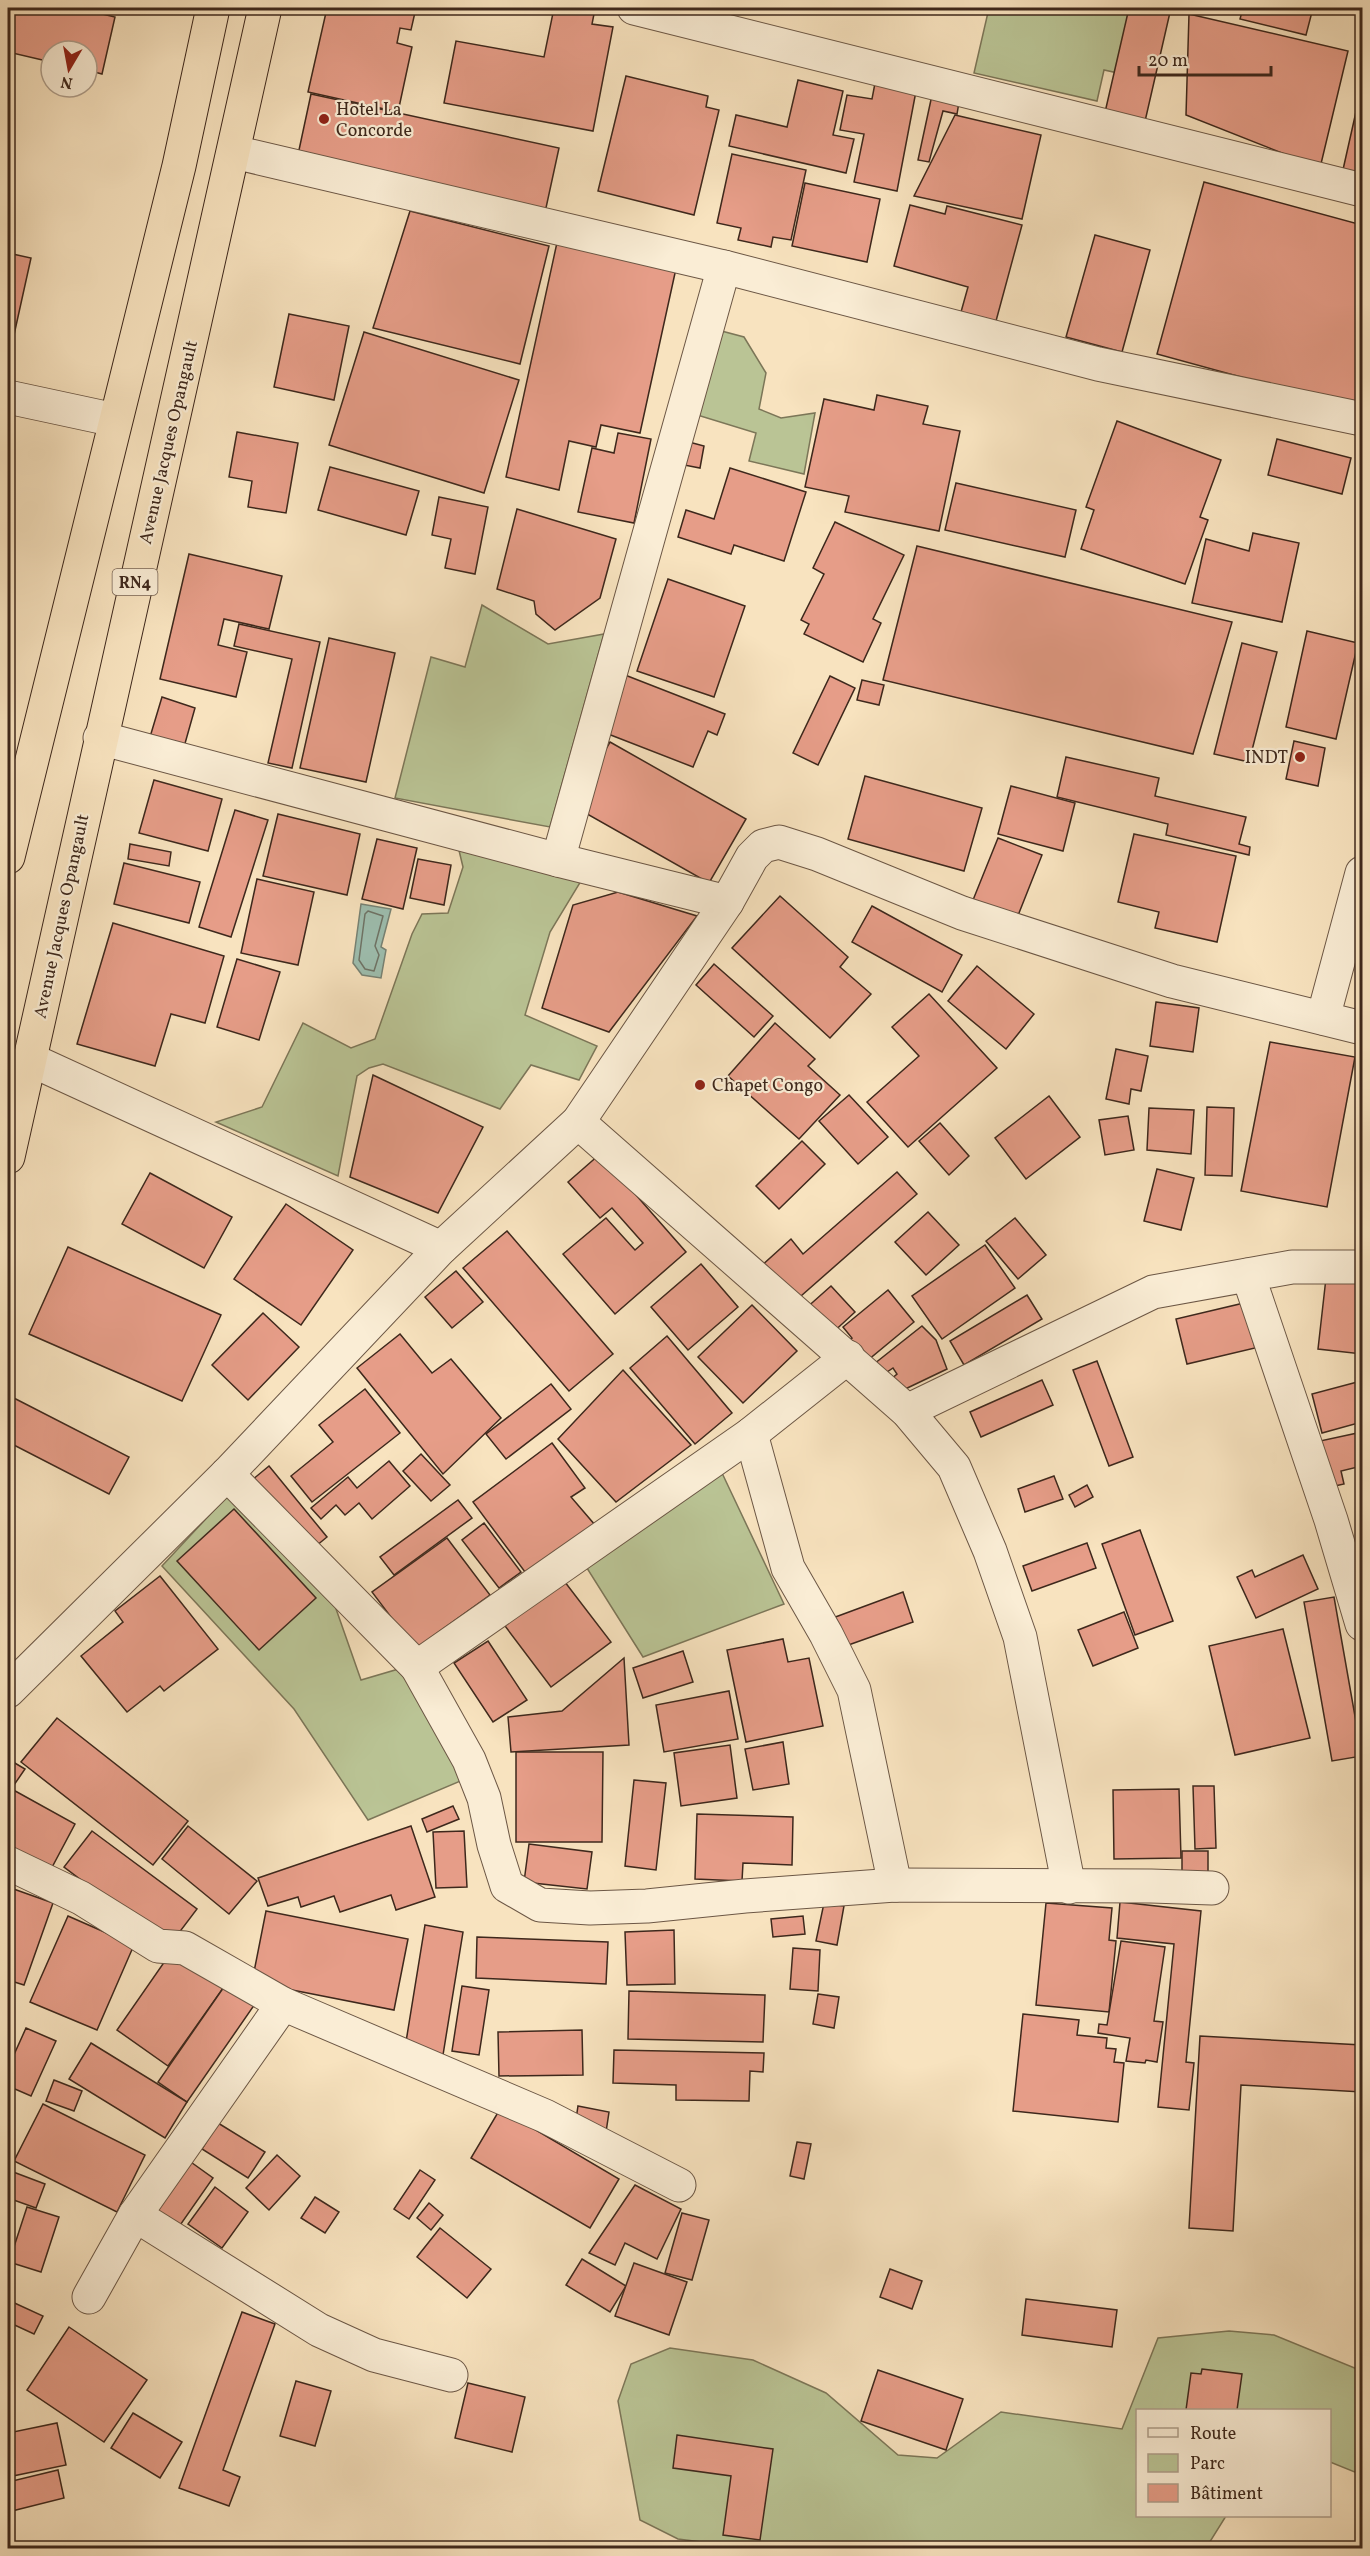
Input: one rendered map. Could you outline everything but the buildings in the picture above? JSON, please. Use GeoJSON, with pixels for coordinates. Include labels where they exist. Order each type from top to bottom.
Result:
{"type":"FeatureCollection","features":[{"type":"Feature","properties":{"kind":"highway","name":"Avenue Jacques Opangault"},"geometry":{"type":"LineString","coordinates":[[8,1157],[265,8]]}},
{"type":"Feature","properties":{"kind":"highway"},"geometry":{"type":"LineString","coordinates":[[8,857],[180,166],[206,9]]}},
{"type":"Feature","properties":{"kind":"street"},"geometry":{"type":"LineString","coordinates":[[634,8],[1362,190]]}},
{"type":"Feature","properties":{"kind":"street"},"geometry":{"type":"LineString","coordinates":[[234,152],[724,267],[1098,364],[1362,419]]}},
{"type":"Feature","properties":{"kind":"street"},"geometry":{"type":"LineString","coordinates":[[558,860],[724,267]]}},
{"type":"Feature","properties":{"kind":"street"},"geometry":{"type":"LineString","coordinates":[[8,397],[115,420]]}},
{"type":"Feature","properties":{"kind":"street"},"geometry":{"type":"LineString","coordinates":[[100,738],[558,860],[727,902]]}},
{"type":"Feature","properties":{"kind":"street"},"geometry":{"type":"LineString","coordinates":[[8,1691],[227,1474],[441,1248],[578,1122],[727,902],[752,857],[763,846],[779,842],[817,854],[962,913],[1172,981],[1362,1028]]}},
{"type":"Feature","properties":{"kind":"street"},"geometry":{"type":"LineString","coordinates":[[1323,1018],[1362,873]]}},
{"type":"Feature","properties":{"kind":"street"},"geometry":{"type":"LineString","coordinates":[[29,1059],[441,1248]]}},
{"type":"Feature","properties":{"kind":"street"},"geometry":{"type":"LineString","coordinates":[[578,1122],[907,1411],[954,1467],[990,1551],[1020,1637],[1069,1887]]}},
{"type":"Feature","properties":{"kind":"street"},"geometry":{"type":"LineString","coordinates":[[907,1411],[1153,1292],[1292,1267],[1362,1267]]}},
{"type":"Feature","properties":{"kind":"street"},"geometry":{"type":"LineString","coordinates":[[1248,1275],[1331,1520],[1362,1624]]}},
{"type":"Feature","properties":{"kind":"street"},"geometry":{"type":"LineString","coordinates":[[417,1667],[751,1434],[848,1358]]}},
{"type":"Feature","properties":{"kind":"street"},"geometry":{"type":"LineString","coordinates":[[751,1434],[788,1568],[826,1634],[854,1690],[895,1885]]}},
{"type":"Feature","properties":{"kind":"street"},"geometry":{"type":"LineString","coordinates":[[227,1474],[417,1667],[469,1760],[484,1798],[494,1845],[507,1886],[540,1905],[590,1908],[647,1906],[895,1885],[1212,1888]]}},
{"type":"Feature","properties":{"kind":"street"},"geometry":{"type":"LineString","coordinates":[[8,1863],[81,1898],[158,1946],[185,1948],[282,2004],[545,2116],[679,2185]]}},
{"type":"Feature","properties":{"kind":"street"},"geometry":{"type":"LineString","coordinates":[[89,2297],[135,2215],[282,2004]]}},
{"type":"Feature","properties":{"kind":"street"},"geometry":{"type":"LineString","coordinates":[[135,2215],[319,2330],[374,2355],[451,2375]]}},
{"type":"Feature","properties":{"kind":"green space"},"geometry":{"type":"Polygon","coordinates":[[[989,8],[1133,8],[1118,73],[1104,70],[1097,101],[974,73],[989,8]]]}},
{"type":"Feature","properties":{"kind":"green space"},"geometry":{"type":"Polygon","coordinates":[[[714,329],[744,337],[766,373],[759,409],[781,418],[815,413],[804,474],[749,461],[756,433],[694,414],[714,329]]]}},
{"type":"Feature","properties":{"kind":"green space"},"geometry":{"type":"Polygon","coordinates":[[[482,605],[548,644],[604,634],[550,827],[395,798],[431,657],[465,667],[482,605]]]}},
{"type":"Feature","properties":{"kind":"green space"},"geometry":{"type":"Polygon","coordinates":[[[457,842],[581,881],[550,932],[525,1015],[597,1046],[579,1080],[531,1065],[500,1109],[383,1064],[369,1068],[357,1076],[338,1176],[216,1122],[262,1107],[303,1023],[351,1048],[375,1039],[412,934],[422,914],[448,913],[463,867],[457,842]]]}},
{"type":"Feature","properties":{"kind":"green space"},"geometry":{"type":"Polygon","coordinates":[[[722,1473],[784,1604],[643,1657],[585,1565],[722,1473]]]}},
{"type":"Feature","properties":{"kind":"green space"},"geometry":{"type":"Polygon","coordinates":[[[229,1494],[335,1606],[361,1680],[402,1668],[463,1780],[368,1820],[294,1709],[162,1566],[229,1494]]]}},
{"type":"Feature","properties":{"kind":"green space"},"geometry":{"type":"Polygon","coordinates":[[[1229,2331],[1274,2335],[1362,2371],[1362,2475],[1331,2462],[1331,2409],[1136,2409],[1136,2517],[1225,2517],[1206,2548],[749,2548],[678,2539],[640,2520],[618,2401],[631,2364],[670,2348],[753,2360],[826,2393],[898,2455],[937,2458],[1001,2412],[1122,2429],[1158,2338],[1229,2331]]]}},
{"type":"Feature","properties":{"kind":"water"},"geometry":{"type":"Polygon","coordinates":[[[361,904],[391,909],[381,947],[386,950],[381,978],[362,975],[353,963],[361,904]]]}},
{"type":"Feature","properties":{"kind":"place","name":"Hotel La Concorde"},"geometry":{"type":"Point","coordinates":[324,119]}},
{"type":"Feature","properties":{"kind":"place","name":"INDT"},"geometry":{"type":"Point","coordinates":[1300,757]}},
{"type":"Feature","properties":{"kind":"place","name":"Chapet Congo"},"geometry":{"type":"Point","coordinates":[700,1085]}}]}
